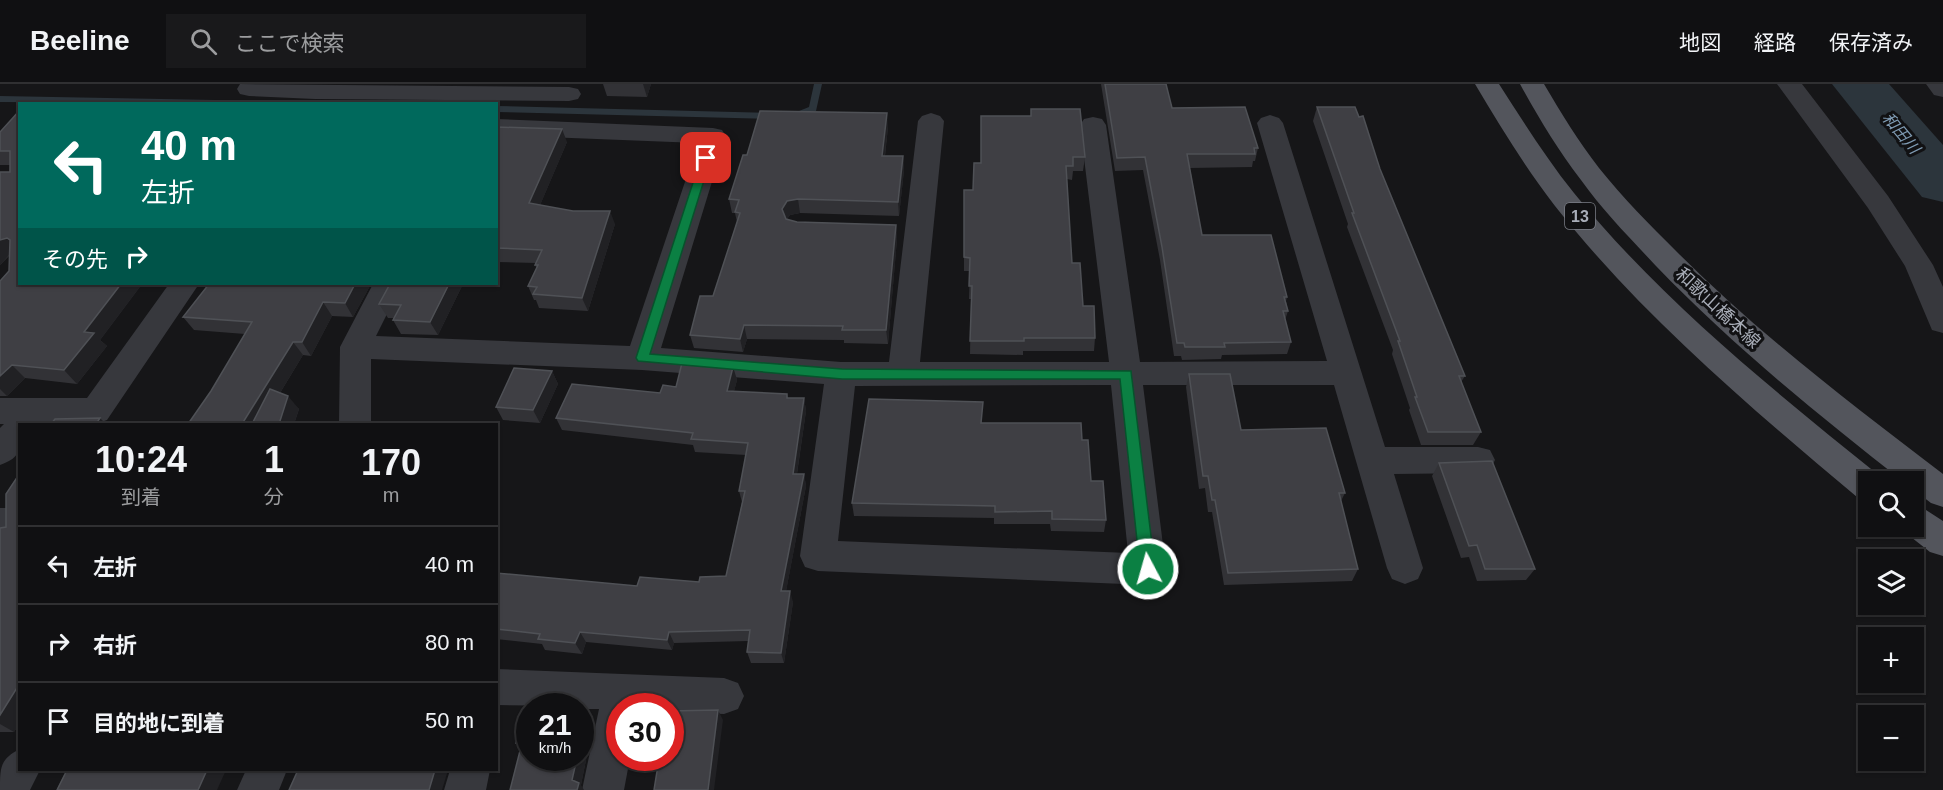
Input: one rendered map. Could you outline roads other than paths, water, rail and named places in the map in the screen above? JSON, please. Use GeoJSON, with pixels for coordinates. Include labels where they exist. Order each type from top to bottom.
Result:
{"type":"FeatureCollection","features":[{"type":"Feature","properties":{"kind":"main road","name":"和歌山橋本線"},"geometry":{"type":"LineString","coordinates":[[1487,84],[1503,114],[1531,155],[1568,202],[1624,266],[1691,334],[1771,406],[1858,478]]}},
{"type":"Feature","properties":{"kind":"main road","name":"和歌山橋本線"},"geometry":{"type":"LineString","coordinates":[[1532,84],[1584,166],[1612,200],[1687,281],[1735,327],[1854,425],[1943,493]]}},
{"type":"Feature","properties":{"kind":"main road"},"geometry":{"type":"LineString","coordinates":[[1924,527],[1943,541]]}},
{"type":"Feature","properties":{"kind":"street"},"geometry":{"type":"LineString","coordinates":[[1788,84],[1884,211],[1919,265],[1943,322]]}},
{"type":"Feature","properties":{"kind":"street"},"geometry":{"type":"LineString","coordinates":[[1938,84],[1943,90]]}},
{"type":"Feature","properties":{"kind":"street"},"geometry":{"type":"LineString","coordinates":[[249,89],[311,98],[346,88],[572,89],[554,129]]}},
{"type":"Feature","properties":{"kind":"street"},"geometry":{"type":"LineString","coordinates":[[903,374],[908,228],[931,122]]}},
{"type":"Feature","properties":{"kind":"street"},"geometry":{"type":"LineString","coordinates":[[1270,123],[1404,568]]}},
{"type":"Feature","properties":{"kind":"street"},"geometry":{"type":"LineString","coordinates":[[842,374],[818,556],[1148,569],[1094,125]]}},
{"type":"Feature","properties":{"kind":"street"},"geometry":{"type":"LineString","coordinates":[[498,127],[713,136],[642,358]]}},
{"type":"Feature","properties":{"kind":"street"},"geometry":{"type":"LineString","coordinates":[[0,452],[18,418],[96,411],[183,285]]}},
{"type":"Feature","properties":{"kind":"street"},"geometry":{"type":"LineString","coordinates":[[355,423],[355,347],[386,285]]}},
{"type":"Feature","properties":{"kind":"street"},"geometry":{"type":"LineString","coordinates":[[355,347],[642,358],[842,374],[1346,373]]}},
{"type":"Feature","properties":{"kind":"street"},"geometry":{"type":"LineString","coordinates":[[1372,462],[1478,460]]}},
{"type":"Feature","properties":{"kind":"street"},"geometry":{"type":"LineString","coordinates":[[0,523],[18,523]]}},
{"type":"Feature","properties":{"kind":"street"},"geometry":{"type":"LineString","coordinates":[[498,687],[724,696]]}},
{"type":"Feature","properties":{"kind":"street"},"geometry":{"type":"LineString","coordinates":[[603,790],[622,692]]}},
{"type":"Feature","properties":{"kind":"street"},"geometry":{"type":"LineString","coordinates":[[7,790],[19,771]]}},
{"type":"Feature","properties":{"kind":"street"},"geometry":{"type":"LineString","coordinates":[[258,790],[267,771]]}},
{"type":"Feature","properties":{"kind":"street"},"geometry":{"type":"LineString","coordinates":[[465,790],[470,771]]}},
{"type":"Feature","properties":{"kind":"waterway"},"geometry":{"type":"LineString","coordinates":[[792,117],[813,109],[818,84]]}},
{"type":"Feature","properties":{"kind":"waterway","name":"和田川"},"geometry":{"type":"LineString","coordinates":[[1859,84],[1943,183]]}},
{"type":"Feature","properties":{"kind":"waterway"},"geometry":{"type":"LineString","coordinates":[[0,99],[165,102]]}},
{"type":"Feature","properties":{"kind":"waterway"},"geometry":{"type":"LineString","coordinates":[[498,109],[774,116]]}}]}
